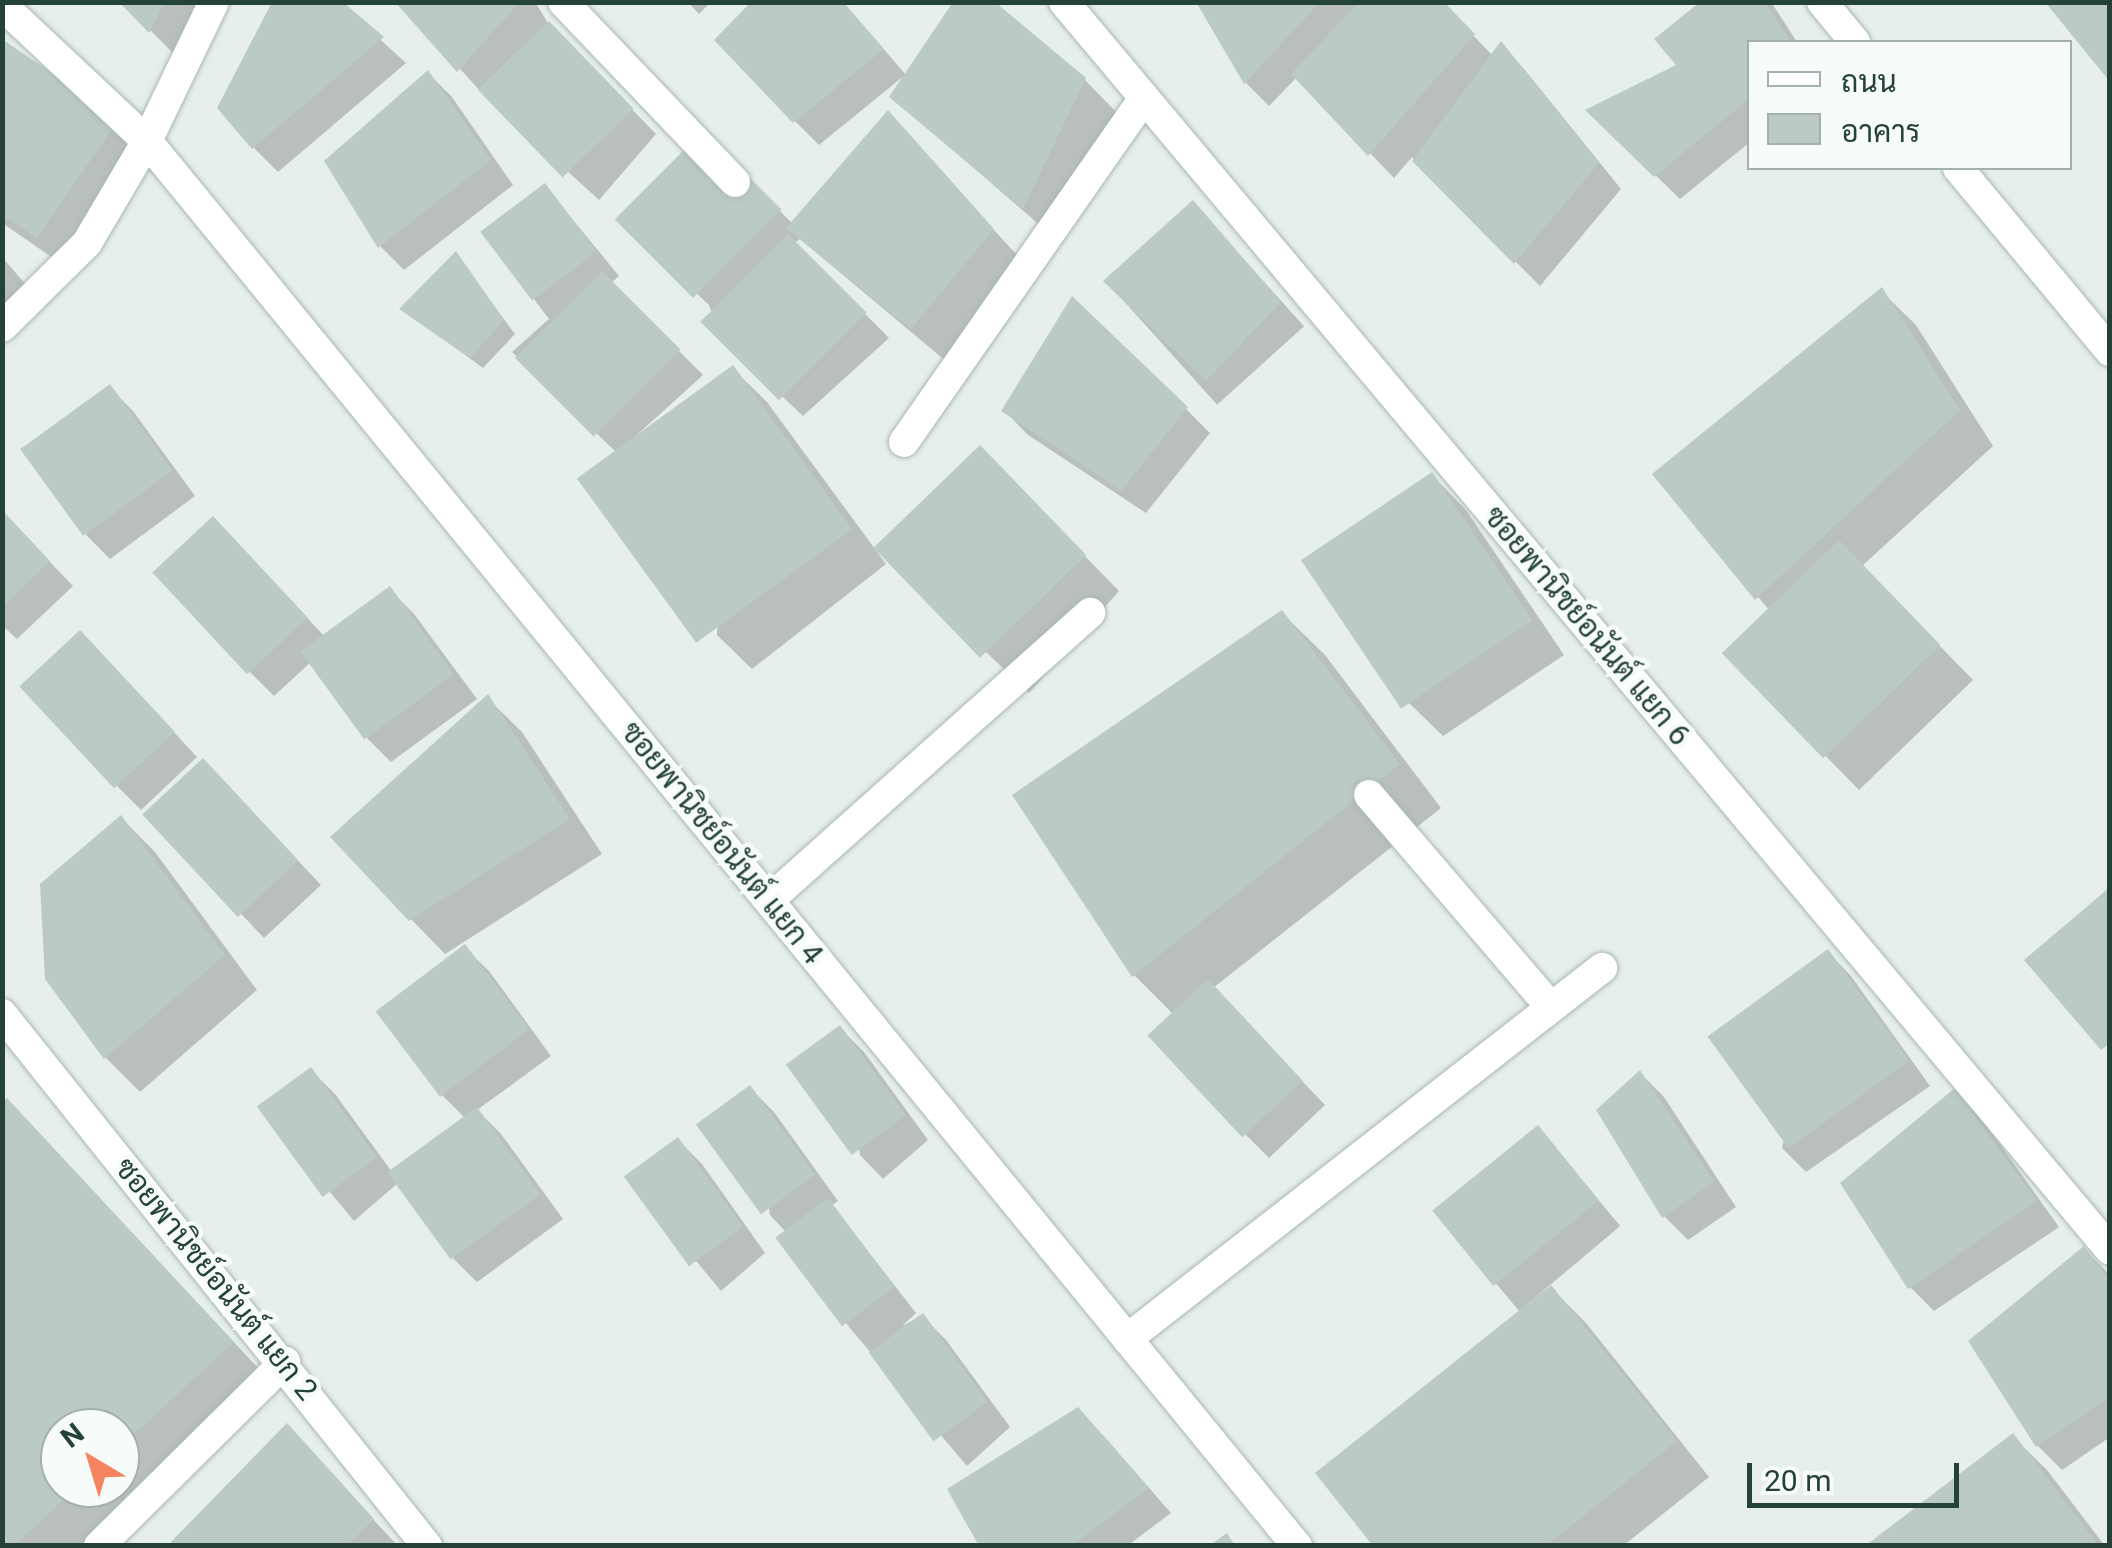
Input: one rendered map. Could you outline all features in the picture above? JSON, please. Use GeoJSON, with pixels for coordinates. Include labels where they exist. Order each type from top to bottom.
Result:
{"type":"FeatureCollection","features":[{"type":"Feature","properties":{"kind":"street"},"geometry":{"type":"LineString","coordinates":[[2,326],[87,243],[146,141],[214,2]]}},
{"type":"Feature","properties":{"kind":"street"},"geometry":{"type":"LineString","coordinates":[[563,2],[735,182]]}},
{"type":"Feature","properties":{"kind":"street","name":"ซอยพานิชย์อนันต์ แยก 6"},"geometry":{"type":"LineString","coordinates":[[1064,2],[2110,1250]]}},
{"type":"Feature","properties":{"kind":"street"},"geometry":{"type":"LineString","coordinates":[[1822,2],[1853,40]]}},
{"type":"Feature","properties":{"kind":"street","name":"ซอยพานิชย์อนันต์ แยก 4"},"geometry":{"type":"LineString","coordinates":[[2,6],[146,141],[1297,1546]]}},
{"type":"Feature","properties":{"kind":"street"},"geometry":{"type":"LineString","coordinates":[[904,442],[1144,98]]}},
{"type":"Feature","properties":{"kind":"street"},"geometry":{"type":"LineString","coordinates":[[1960,170],[2110,352]]}},
{"type":"Feature","properties":{"kind":"street"},"geometry":{"type":"LineString","coordinates":[[768,900],[1090,613]]}},
{"type":"Feature","properties":{"kind":"street"},"geometry":{"type":"LineString","coordinates":[[1369,795],[1551,1008]]}},
{"type":"Feature","properties":{"kind":"street"},"geometry":{"type":"LineString","coordinates":[[1127,1338],[1602,968]]}},
{"type":"Feature","properties":{"kind":"street","name":"ซอยพานิชย์อนันต์ แยก 2"},"geometry":{"type":"LineString","coordinates":[[2,1014],[285,1362],[427,1546]]}},
{"type":"Feature","properties":{"kind":"street"},"geometry":{"type":"LineString","coordinates":[[99,1546],[285,1362]]}},
{"type":"Feature","properties":{"kind":"building"},"geometry":{"type":"Polygon","coordinates":[[[119,2],[165,2],[149,33],[119,2]]]}},
{"type":"Feature","properties":{"kind":"building"},"geometry":{"type":"Polygon","coordinates":[[[272,2],[343,2],[384,37],[252,149],[217,108],[272,2]]]}},
{"type":"Feature","properties":{"kind":"building"},"geometry":{"type":"Polygon","coordinates":[[[395,2],[520,2],[457,72],[395,2]]]}},
{"type":"Feature","properties":{"kind":"building"},"geometry":{"type":"Polygon","coordinates":[[[751,2],[843,2],[884,49],[793,123],[714,40],[751,2]]]}},
{"type":"Feature","properties":{"kind":"building"},"geometry":{"type":"Polygon","coordinates":[[[953,2],[995,2],[1086,78],[1023,209],[889,97],[953,2]]]}},
{"type":"Feature","properties":{"kind":"building"},"geometry":{"type":"Polygon","coordinates":[[[1196,2],[1320,2],[1244,84],[1196,2]]]}},
{"type":"Feature","properties":{"kind":"building"},"geometry":{"type":"Polygon","coordinates":[[[1359,2],[1444,2],[1475,34],[1368,156],[1291,74],[1359,2]]]}},
{"type":"Feature","properties":{"kind":"building"},"geometry":{"type":"Polygon","coordinates":[[[1700,2],[1765,2],[1790,40],[1747,40],[1747,100],[1654,177],[1585,110],[1676,65],[1654,39],[1700,2]]]}},
{"type":"Feature","properties":{"kind":"building"},"geometry":{"type":"Polygon","coordinates":[[[2045,2],[2110,2],[2110,82],[2045,2]]]}},
{"type":"Feature","properties":{"kind":"building"},"geometry":{"type":"Polygon","coordinates":[[[549,21],[634,109],[563,178],[478,90],[549,21]]]}},
{"type":"Feature","properties":{"kind":"building"},"geometry":{"type":"Polygon","coordinates":[[[2,39],[119,119],[37,238],[2,215],[2,39]]]}},
{"type":"Feature","properties":{"kind":"building"},"geometry":{"type":"Polygon","coordinates":[[[1501,41],[1599,163],[1514,264],[1412,161],[1501,41]]]}},
{"type":"Feature","properties":{"kind":"building"},"geometry":{"type":"Polygon","coordinates":[[[428,70],[491,160],[378,248],[324,161],[428,70]]]}},
{"type":"Feature","properties":{"kind":"building"},"geometry":{"type":"Polygon","coordinates":[[[888,110],[994,229],[911,329],[786,228],[888,110]]]}},
{"type":"Feature","properties":{"kind":"building"},"geometry":{"type":"Polygon","coordinates":[[[703,131],[781,209],[693,298],[615,219],[703,131]]]}},
{"type":"Feature","properties":{"kind":"building"},"geometry":{"type":"Polygon","coordinates":[[[545,183],[597,252],[532,300],[480,232],[545,183]]]}},
{"type":"Feature","properties":{"kind":"building"},"geometry":{"type":"Polygon","coordinates":[[[1193,200],[1281,302],[1206,381],[1103,281],[1193,200]]]}},
{"type":"Feature","properties":{"kind":"building"},"geometry":{"type":"Polygon","coordinates":[[[788,234],[866,312],[779,400],[700,322],[788,234]]]}},
{"type":"Feature","properties":{"kind":"building"},"geometry":{"type":"Polygon","coordinates":[[[456,251],[504,320],[470,358],[399,309],[456,251]]]}},
{"type":"Feature","properties":{"kind":"building"},"geometry":{"type":"Polygon","coordinates":[[[602,271],[680,349],[594,436],[515,358],[602,271]]]}},
{"type":"Feature","properties":{"kind":"building"},"geometry":{"type":"Polygon","coordinates":[[[1882,287],[1960,410],[1755,600],[1652,474],[1882,287]]]}},
{"type":"Feature","properties":{"kind":"building"},"geometry":{"type":"Polygon","coordinates":[[[1072,296],[1188,407],[1121,491],[1001,411],[1072,296]]]}},
{"type":"Feature","properties":{"kind":"building"},"geometry":{"type":"Polygon","coordinates":[[[733,365],[852,529],[696,643],[577,478],[733,365]]]}},
{"type":"Feature","properties":{"kind":"building"},"geometry":{"type":"Polygon","coordinates":[[[110,384],[173,471],[83,536],[20,449],[110,384]]]}},
{"type":"Feature","properties":{"kind":"building"},"geometry":{"type":"Polygon","coordinates":[[[980,445],[1086,555],[980,658],[874,548],[980,445]]]}},
{"type":"Feature","properties":{"kind":"building"},"geometry":{"type":"Polygon","coordinates":[[[1432,472],[1532,620],[1401,709],[1301,560],[1432,472]]]}},
{"type":"Feature","properties":{"kind":"building"},"geometry":{"type":"Polygon","coordinates":[[[2,510],[50,561],[2,607],[2,510]]]}},
{"type":"Feature","properties":{"kind":"building"},"geometry":{"type":"Polygon","coordinates":[[[213,516],[308,618],[247,674],[152,573],[213,516]]]}},
{"type":"Feature","properties":{"kind":"building"},"geometry":{"type":"Polygon","coordinates":[[[1839,540],[1940,645],[1823,758],[1722,653],[1839,540]]]}},
{"type":"Feature","properties":{"kind":"building"},"geometry":{"type":"Polygon","coordinates":[[[390,586],[454,674],[364,739],[300,651],[390,586]]]}},
{"type":"Feature","properties":{"kind":"building"},"geometry":{"type":"Polygon","coordinates":[[[1282,610],[1400,764],[1132,977],[1012,795],[1282,610]]]}},
{"type":"Feature","properties":{"kind":"building"},"geometry":{"type":"Polygon","coordinates":[[[80,630],[175,732],[114,788],[19,687],[80,630]]]}},
{"type":"Feature","properties":{"kind":"building"},"geometry":{"type":"Polygon","coordinates":[[[488,694],[570,819],[409,921],[330,837],[488,694]]]}},
{"type":"Feature","properties":{"kind":"building"},"geometry":{"type":"Polygon","coordinates":[[[203,758],[298,860],[238,917],[142,815],[203,758]]]}},
{"type":"Feature","properties":{"kind":"building"},"geometry":{"type":"Polygon","coordinates":[[[121,815],[225,955],[104,1059],[45,979],[40,884],[121,815]]]}},
{"type":"Feature","properties":{"kind":"building"},"geometry":{"type":"Polygon","coordinates":[[[2110,887],[2110,1043],[2101,1050],[2024,960],[2110,887]]]}},
{"type":"Feature","properties":{"kind":"building"},"geometry":{"type":"Polygon","coordinates":[[[465,944],[529,1029],[440,1097],[376,1011],[465,944]]]}},
{"type":"Feature","properties":{"kind":"building"},"geometry":{"type":"Polygon","coordinates":[[[1828,949],[1909,1061],[1789,1148],[1707,1037],[1828,949]]]}},
{"type":"Feature","properties":{"kind":"building"},"geometry":{"type":"Polygon","coordinates":[[[1208,979],[1303,1081],[1242,1137],[1147,1036],[1208,979]]]}},
{"type":"Feature","properties":{"kind":"building"},"geometry":{"type":"Polygon","coordinates":[[[840,1025],[906,1116],[852,1155],[786,1064],[840,1025]]]}},
{"type":"Feature","properties":{"kind":"building"},"geometry":{"type":"Polygon","coordinates":[[[311,1067],[377,1158],[323,1197],[257,1106],[311,1067]]]}},
{"type":"Feature","properties":{"kind":"building"},"geometry":{"type":"Polygon","coordinates":[[[1640,1070],[1714,1182],[1662,1218],[1596,1110],[1640,1070]]]}},
{"type":"Feature","properties":{"kind":"building"},"geometry":{"type":"Polygon","coordinates":[[[750,1085],[815,1175],[761,1214],[696,1124],[750,1085]]]}},
{"type":"Feature","properties":{"kind":"building"},"geometry":{"type":"Polygon","coordinates":[[[1955,1088],[2037,1201],[1908,1289],[1840,1183],[1955,1088]]]}},
{"type":"Feature","properties":{"kind":"building"},"geometry":{"type":"Polygon","coordinates":[[[7,1098],[234,1342],[140,1429],[140,1408],[40,1408],[40,1508],[55,1508],[14,1546],[2,1546],[2,1103],[7,1098]]]}},
{"type":"Feature","properties":{"kind":"building"},"geometry":{"type":"Polygon","coordinates":[[[477,1107],[540,1194],[451,1260],[387,1172],[477,1107]]]}},
{"type":"Feature","properties":{"kind":"building"},"geometry":{"type":"Polygon","coordinates":[[[1538,1125],[1599,1200],[1493,1286],[1432,1211],[1538,1125]]]}},
{"type":"Feature","properties":{"kind":"building"},"geometry":{"type":"Polygon","coordinates":[[[678,1137],[743,1227],[689,1266],[624,1176],[678,1137]]]}},
{"type":"Feature","properties":{"kind":"building"},"geometry":{"type":"Polygon","coordinates":[[[828,1198],[895,1287],[842,1326],[775,1238],[828,1198]]]}},
{"type":"Feature","properties":{"kind":"building"},"geometry":{"type":"Polygon","coordinates":[[[2084,1246],[2110,1281],[2110,1397],[2036,1447],[1968,1341],[2084,1246]]]}},
{"type":"Feature","properties":{"kind":"building"},"geometry":{"type":"Polygon","coordinates":[[[1551,1285],[1677,1441],[1546,1546],[1373,1546],[1315,1473],[1551,1285]]]}},
{"type":"Feature","properties":{"kind":"building"},"geometry":{"type":"Polygon","coordinates":[[[923,1313],[988,1402],[933,1441],[869,1352],[923,1313]]]}},
{"type":"Feature","properties":{"kind":"building"},"geometry":{"type":"Polygon","coordinates":[[[1078,1407],[1149,1488],[1071,1546],[979,1546],[947,1489],[1078,1407]]]}},
{"type":"Feature","properties":{"kind":"building"},"geometry":{"type":"Polygon","coordinates":[[[287,1423],[374,1519],[347,1546],[167,1546],[287,1423]]]}},
{"type":"Feature","properties":{"kind":"building"},"geometry":{"type":"Polygon","coordinates":[[[2013,1433],[2099,1546],[1865,1546],[2013,1433]]]}},
{"type":"Feature","properties":{"kind":"building"},"geometry":{"type":"Polygon","coordinates":[[[1227,1533],[1235,1546],[1209,1546],[1227,1533]]]}}]}
